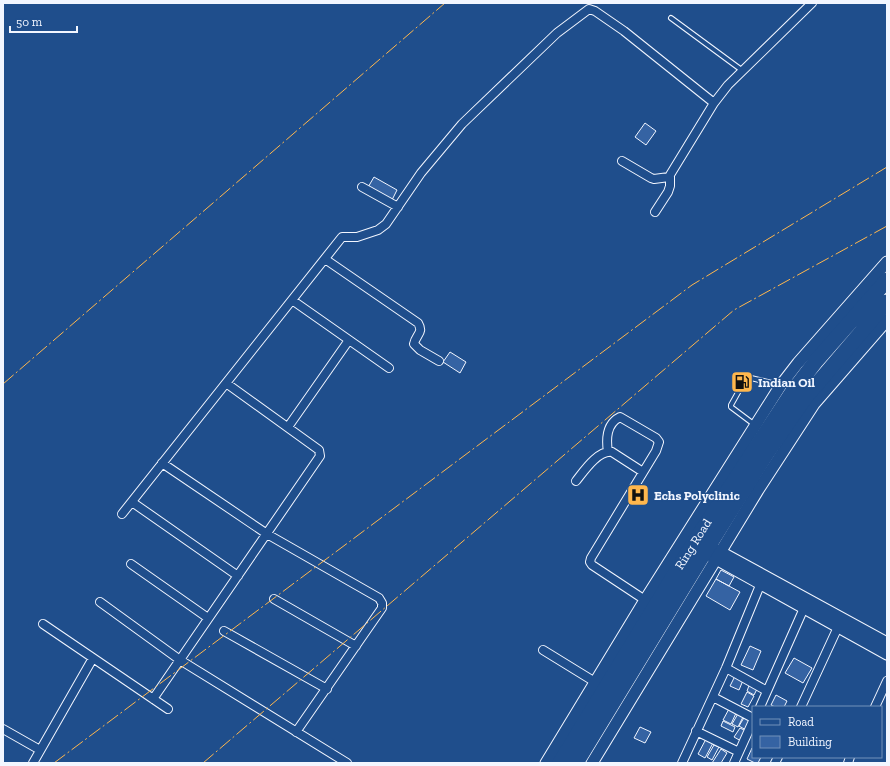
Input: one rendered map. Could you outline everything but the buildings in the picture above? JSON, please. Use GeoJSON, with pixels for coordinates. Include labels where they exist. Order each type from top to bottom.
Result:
{"type":"FeatureCollection","features":[{"type":"Feature","properties":{"kind":"highway","name":"Ring Road"},"geometry":{"type":"LineString","coordinates":[[560,763],[629,662],[712,552],[816,361],[887,280]]}},
{"type":"Feature","properties":{"kind":"highway","name":"Ring Road"},"geometry":{"type":"LineString","coordinates":[[576,763],[695,541],[760,428],[798,395],[887,302]]}},
{"type":"Feature","properties":{"kind":"street"},"geometry":{"type":"LineString","coordinates":[[655,212],[668,192],[670,186],[669,177],[714,103],[728,85],[812,3]]}},
{"type":"Feature","properties":{"kind":"street"},"geometry":{"type":"LineString","coordinates":[[122,514],[342,237],[357,237],[378,230],[386,224],[421,172],[462,124],[557,33],[589,9],[595,11],[624,31],[714,103]]}},
{"type":"Feature","properties":{"kind":"street"},"geometry":{"type":"LineString","coordinates":[[622,161],[651,178],[669,177]]}},
{"type":"Feature","properties":{"kind":"street"},"geometry":{"type":"LineString","coordinates":[[362,187],[398,207]]}},
{"type":"Feature","properties":{"kind":"street"},"geometry":{"type":"LineString","coordinates":[[325,259],[418,323],[421,328],[414,344],[420,350],[439,361]]}},
{"type":"Feature","properties":{"kind":"street"},"geometry":{"type":"LineString","coordinates":[[798,395],[803,357],[887,262]]}},
{"type":"Feature","properties":{"kind":"street"},"geometry":{"type":"LineString","coordinates":[[292,300],[390,368]]}},
{"type":"Feature","properties":{"kind":"street"},"geometry":{"type":"LineString","coordinates":[[798,395],[887,320]]}},
{"type":"Feature","properties":{"kind":"street"},"geometry":{"type":"LineString","coordinates":[[288,427],[350,340]]}},
{"type":"Feature","properties":{"kind":"street"},"geometry":{"type":"LineString","coordinates":[[153,699],[320,456],[319,450],[226,383]]}},
{"type":"Feature","properties":{"kind":"street"},"geometry":{"type":"LineString","coordinates":[[608,452],[606,440],[608,430],[617,418],[622,418],[656,438],[659,442],[659,446],[642,472],[590,562],[592,565],[645,600]]}},
{"type":"Feature","properties":{"kind":"street"},"geometry":{"type":"LineString","coordinates":[[592,763],[629,662],[645,600],[760,428]]}},
{"type":"Feature","properties":{"kind":"street"},"geometry":{"type":"LineString","coordinates":[[576,481],[599,455],[608,452],[612,452],[642,472]]}},
{"type":"Feature","properties":{"kind":"street"},"geometry":{"type":"LineString","coordinates":[[162,463],[267,534],[378,598],[382,603],[382,608],[296,732]]}},
{"type":"Feature","properties":{"kind":"street"},"geometry":{"type":"LineString","coordinates":[[132,502],[238,576]]}},
{"type":"Feature","properties":{"kind":"street"},"geometry":{"type":"LineString","coordinates":[[712,552],[762,580],[887,643]]}},
{"type":"Feature","properties":{"kind":"street"},"geometry":{"type":"LineString","coordinates":[[131,564],[208,618]]}},
{"type":"Feature","properties":{"kind":"street"},"geometry":{"type":"LineString","coordinates":[[762,580],[804,608],[887,654]]}},
{"type":"Feature","properties":{"kind":"street"},"geometry":{"type":"LineString","coordinates":[[682,763],[726,668],[762,580]]}},
{"type":"Feature","properties":{"kind":"street"},"geometry":{"type":"LineString","coordinates":[[274,599],[356,646]]}},
{"type":"Feature","properties":{"kind":"street"},"geometry":{"type":"LineString","coordinates":[[100,602],[180,660],[347,763]]}},
{"type":"Feature","properties":{"kind":"street"},"geometry":{"type":"LineString","coordinates":[[760,706],[804,608]]}},
{"type":"Feature","properties":{"kind":"street"},"geometry":{"type":"LineString","coordinates":[[43,624],[168,709]]}},
{"type":"Feature","properties":{"kind":"street"},"geometry":{"type":"LineString","coordinates":[[801,706],[838,627]]}},
{"type":"Feature","properties":{"kind":"street"},"geometry":{"type":"LineString","coordinates":[[224,631],[327,689]]}},
{"type":"Feature","properties":{"kind":"street"},"geometry":{"type":"LineString","coordinates":[[543,650],[595,682]]}},
{"type":"Feature","properties":{"kind":"street"},"geometry":{"type":"LineString","coordinates":[[33,763],[93,658]]}},
{"type":"Feature","properties":{"kind":"street"},"geometry":{"type":"LineString","coordinates":[[546,763],[595,682],[629,662]]}},
{"type":"Feature","properties":{"kind":"street"},"geometry":{"type":"LineString","coordinates":[[726,668],[767,691]]}},
{"type":"Feature","properties":{"kind":"street"},"geometry":{"type":"LineString","coordinates":[[875,706],[887,681]]}},
{"type":"Feature","properties":{"kind":"street"},"geometry":{"type":"LineString","coordinates":[[712,697],[752,719]]}},
{"type":"Feature","properties":{"kind":"street"},"geometry":{"type":"LineString","coordinates":[[734,763],[752,722]]}},
{"type":"Feature","properties":{"kind":"street"},"geometry":{"type":"LineString","coordinates":[[3,729],[40,750]]}},
{"type":"Feature","properties":{"kind":"street"},"geometry":{"type":"LineString","coordinates":[[696,731],[739,752]]}},
{"type":"Feature","properties":{"kind":"lane"},"geometry":{"type":"LineString","coordinates":[[671,18],[743,71]]}},
{"type":"Feature","properties":{"kind":"lane"},"geometry":{"type":"LineString","coordinates":[[760,428],[731,407],[745,380],[751,378],[798,395]]}},
{"type":"Feature","properties":{"kind":"power"},"geometry":{"type":"LineString","coordinates":[[3,384],[445,3]]}},
{"type":"Feature","properties":{"kind":"power"},"geometry":{"type":"LineString","coordinates":[[54,763],[692,285],[887,167]]}},
{"type":"Feature","properties":{"kind":"power"},"geometry":{"type":"LineString","coordinates":[[203,763],[734,310],[887,226]]}},
{"type":"Feature","properties":{"kind":"place","name":"Indian Oil"},"geometry":{"type":"Point","coordinates":[742,382]}},
{"type":"Feature","properties":{"kind":"place","name":"Echs Polyclinic"},"geometry":{"type":"Point","coordinates":[638,495]}}]}
